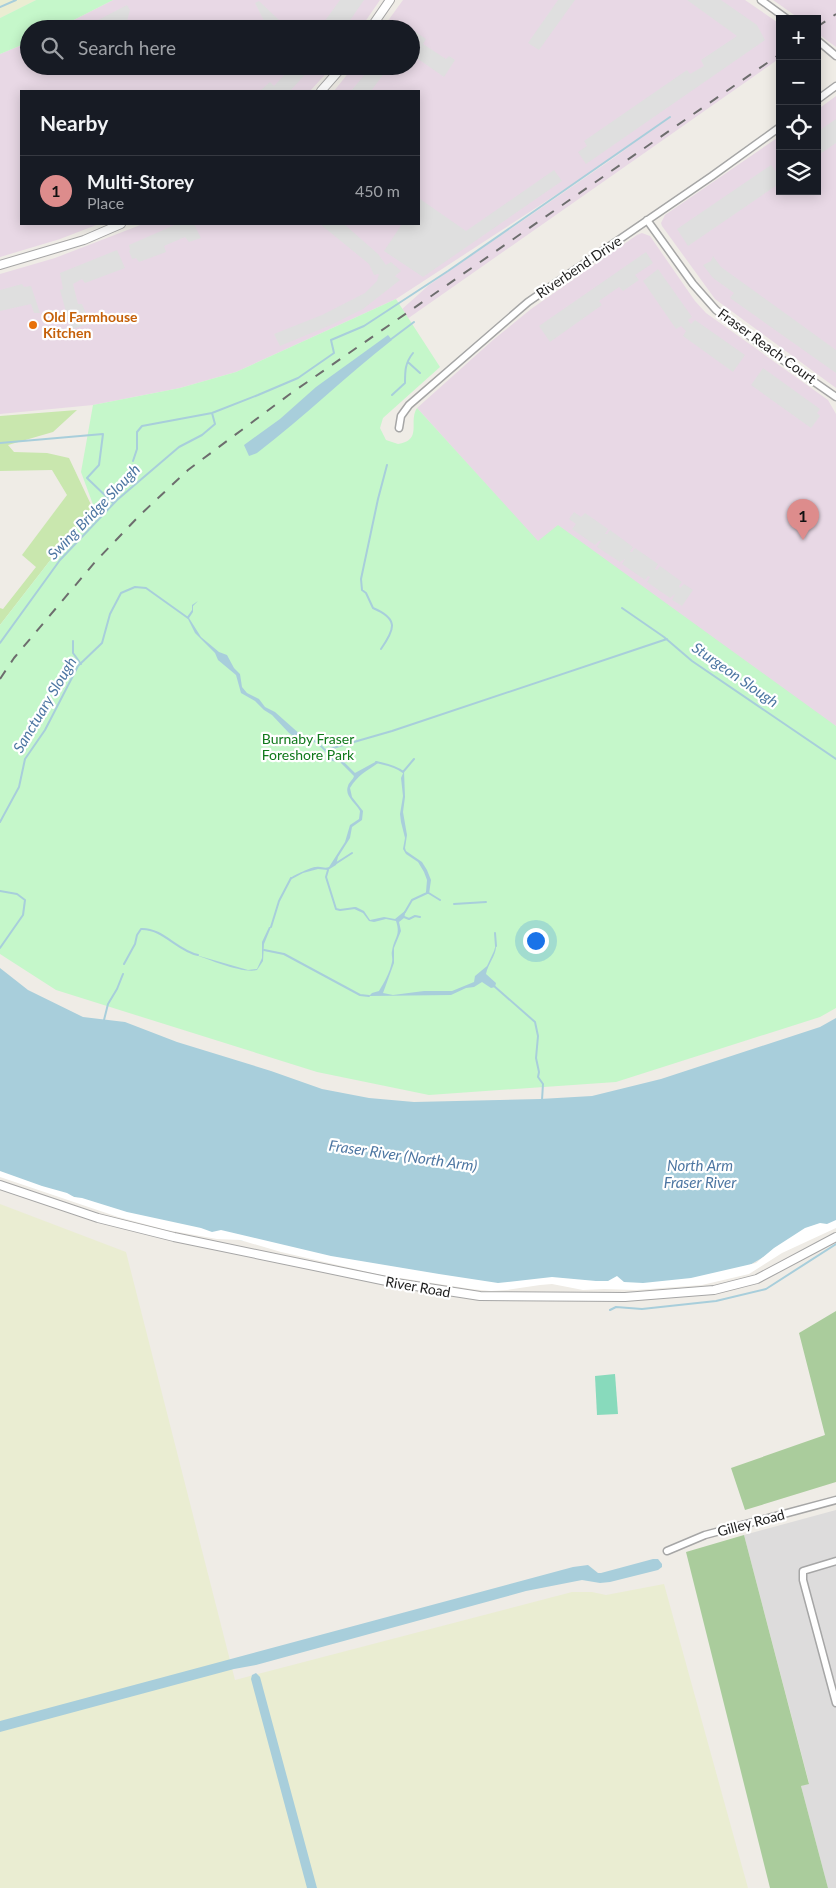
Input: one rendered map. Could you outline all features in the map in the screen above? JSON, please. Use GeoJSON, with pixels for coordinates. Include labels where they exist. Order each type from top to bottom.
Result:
{"type":"FeatureCollection","features":[{"type":"Feature","properties":{"kind":"street"},"geometry":{"type":"LineString","coordinates":[[376,20],[390,0]]}},
{"type":"Feature","properties":{"kind":"street"},"geometry":{"type":"LineString","coordinates":[[761,0],[782,15]]}},
{"type":"Feature","properties":{"kind":"street"},"geometry":{"type":"LineString","coordinates":[[821,43],[836,56]]}},
{"type":"Feature","properties":{"kind":"street"},"geometry":{"type":"LineString","coordinates":[[322,90],[335,75]]}},
{"type":"Feature","properties":{"kind":"street"},"geometry":{"type":"LineString","coordinates":[[821,97],[836,86]]}},
{"type":"Feature","properties":{"kind":"street","name":"Riverbend Drive"},"geometry":{"type":"LineString","coordinates":[[399,428],[401,416],[409,405],[528,302],[776,130]]}},
{"type":"Feature","properties":{"kind":"street","name":"Fraser Reach Court"},"geometry":{"type":"LineString","coordinates":[[647,220],[693,284],[716,310],[764,347],[836,397]]}},
{"type":"Feature","properties":{"kind":"street"},"geometry":{"type":"LineString","coordinates":[[0,265],[76,242],[118,225]]}},
{"type":"Feature","properties":{"kind":"street","name":"River Road"},"geometry":{"type":"LineString","coordinates":[[0,1185],[98,1218],[174,1237],[396,1283],[480,1296],[626,1297],[714,1290],[757,1279],[836,1237]]}},
{"type":"Feature","properties":{"kind":"street","name":"Gilley Road"},"geometry":{"type":"LineString","coordinates":[[667,1551],[705,1535],[836,1500]]}},
{"type":"Feature","properties":{"kind":"street"},"geometry":{"type":"LineString","coordinates":[[836,1560],[803,1572],[803,1580],[836,1703]]}},
{"type":"Feature","properties":{"kind":"shaded area"},"geometry":{"type":"Polygon","coordinates":[[[113,0],[380,0],[366,20],[74,20],[113,0]]]}},
{"type":"Feature","properties":{"kind":"shaded area"},"geometry":{"type":"Polygon","coordinates":[[[340,0],[364,0],[350,20],[326,20],[340,0]]]}},
{"type":"Feature","properties":{"kind":"shaded area"},"geometry":{"type":"Polygon","coordinates":[[[403,0],[745,0],[776,21],[776,61],[200,464],[391,319],[429,285],[631,146],[396,299],[236,372],[180,388],[93,405],[0,414],[0,274],[55,258],[140,225],[420,225],[420,90],[335,90],[347,75],[420,75],[420,20],[389,20],[403,0]]]}},
{"type":"Feature","properties":{"kind":"shaded area"},"geometry":{"type":"Polygon","coordinates":[[[558,0],[575,0],[539,50],[528,43],[558,0]]]}},
{"type":"Feature","properties":{"kind":"shaded area"},"geometry":{"type":"Polygon","coordinates":[[[687,0],[721,0],[757,25],[765,40],[586,164],[578,152],[587,146],[584,141],[687,70],[690,74],[704,66],[701,60],[737,36],[687,0]]]}},
{"type":"Feature","properties":{"kind":"shaded area"},"geometry":{"type":"Polygon","coordinates":[[[773,0],[836,0],[836,47],[821,36],[821,15],[794,15],[773,0]]]}},
{"type":"Feature","properties":{"kind":"shaded area"},"geometry":{"type":"Polygon","coordinates":[[[259,1],[279,20],[264,20],[255,3],[259,1]]]}},
{"type":"Feature","properties":{"kind":"shaded area"},"geometry":{"type":"Polygon","coordinates":[[[127,5],[130,10],[127,20],[98,20],[127,5]]]}},
{"type":"Feature","properties":{"kind":"shaded area"},"geometry":{"type":"Polygon","coordinates":[[[420,35],[426,39],[423,44],[446,59],[449,56],[455,60],[444,77],[420,60],[420,35]]]}},
{"type":"Feature","properties":{"kind":"shaded area"},"geometry":{"type":"Polygon","coordinates":[[[20,46],[20,75],[325,75],[311,90],[20,90],[20,225],[96,225],[60,239],[0,257],[0,54],[20,46]]]}},
{"type":"Feature","properties":{"kind":"shaded area"},"geometry":{"type":"Polygon","coordinates":[[[284,75],[305,75],[291,90],[261,90],[270,82],[274,86],[284,75]]]}},
{"type":"Feature","properties":{"kind":"shaded area"},"geometry":{"type":"Polygon","coordinates":[[[364,75],[383,75],[372,90],[352,90],[364,75]]]}},
{"type":"Feature","properties":{"kind":"shaded area"},"geometry":{"type":"Polygon","coordinates":[[[836,96],[836,388],[715,299],[661,223],[665,215],[776,139],[776,195],[821,195],[821,107],[836,96]]]}},
{"type":"Feature","properties":{"kind":"shaded area"},"geometry":{"type":"Polygon","coordinates":[[[836,119],[836,143],[821,153],[821,150],[821,129],[836,119]]]}},
{"type":"Feature","properties":{"kind":"shaded area"},"geometry":{"type":"Polygon","coordinates":[[[771,165],[776,172],[776,186],[688,246],[677,229],[771,165]]]}},
{"type":"Feature","properties":{"kind":"shaded area"},"geometry":{"type":"Polygon","coordinates":[[[554,170],[562,181],[423,277],[384,251],[401,225],[420,225],[420,199],[466,231],[554,170]]]}},
{"type":"Feature","properties":{"kind":"shaded area"},"geometry":{"type":"Polygon","coordinates":[[[175,225],[194,225],[201,238],[189,242],[185,237],[164,246],[166,252],[139,262],[136,258],[132,259],[129,245],[175,225]]]}},
{"type":"Feature","properties":{"kind":"shaded area"},"geometry":{"type":"Polygon","coordinates":[[[321,225],[345,225],[378,254],[386,265],[391,262],[401,271],[395,276],[400,280],[363,309],[331,325],[280,346],[274,334],[322,315],[365,293],[377,281],[379,274],[374,275],[369,264],[321,225]]]}},
{"type":"Feature","properties":{"kind":"shaded area"},"geometry":{"type":"Polygon","coordinates":[[[642,233],[650,236],[695,301],[706,313],[828,400],[836,414],[836,726],[538,542],[417,408],[493,340],[531,309],[642,233]]]}},
{"type":"Feature","properties":{"kind":"shaded area"},"geometry":{"type":"Polygon","coordinates":[[[117,250],[125,268],[85,283],[82,279],[73,284],[78,304],[82,304],[90,323],[71,330],[60,290],[63,289],[60,273],[117,250]]]}},
{"type":"Feature","properties":{"kind":"shaded area"},"geometry":{"type":"Polygon","coordinates":[[[646,252],[653,263],[635,275],[639,280],[623,291],[619,287],[599,301],[602,305],[550,342],[539,326],[646,252]]]}},
{"type":"Feature","properties":{"kind":"shaded area"},"geometry":{"type":"Polygon","coordinates":[[[713,256],[721,267],[836,350],[836,373],[730,298],[734,293],[713,278],[703,265],[711,261],[713,256]]]}},
{"type":"Feature","properties":{"kind":"shaded area"},"geometry":{"type":"Polygon","coordinates":[[[658,269],[692,317],[688,320],[691,324],[695,320],[745,355],[733,372],[683,336],[686,331],[681,326],[676,329],[643,281],[658,269]]]}},
{"type":"Feature","properties":{"kind":"shaded area"},"geometry":{"type":"Polygon","coordinates":[[[22,284],[24,287],[31,286],[40,313],[34,313],[31,304],[0,311],[0,290],[22,284]]]}},
{"type":"Feature","properties":{"kind":"shaded area"},"geometry":{"type":"Polygon","coordinates":[[[763,368],[820,409],[817,413],[820,416],[811,428],[751,385],[763,368]]]}},
{"type":"Feature","properties":{"kind":"shaded area"},"geometry":{"type":"Polygon","coordinates":[[[574,512],[581,517],[585,513],[608,529],[605,534],[610,530],[633,547],[630,552],[635,548],[658,564],[655,569],[657,570],[660,566],[682,582],[679,586],[680,588],[684,584],[693,590],[682,606],[672,600],[675,594],[670,598],[647,582],[650,577],[648,576],[645,580],[622,564],[625,559],[620,562],[597,547],[601,541],[595,545],[572,529],[576,524],[569,519],[574,512]]]}},
{"type":"Feature","properties":{"kind":"shaded area"},"geometry":{"type":"Polygon","coordinates":[[[836,1510],[836,1888],[828,1888],[801,1786],[809,1783],[744,1535],[836,1510]]]}},
{"type":"Feature","properties":{"kind":"green space"},"geometry":{"type":"Polygon","coordinates":[[[0,0],[36,0],[0,18],[0,0]]]}},
{"type":"Feature","properties":{"kind":"green space"},"geometry":{"type":"Polygon","coordinates":[[[36,0],[113,0],[74,20],[20,20],[20,46],[0,54],[0,18],[36,0]]]}},
{"type":"Feature","properties":{"kind":"green space","name":"Burnaby Fraser Foreshore Park"},"geometry":{"type":"Polygon","coordinates":[[[396,299],[440,367],[383,418],[380,428],[386,440],[398,444],[410,439],[413,435],[417,408],[538,541],[558,525],[836,726],[836,1008],[820,1017],[616,1082],[429,1095],[317,1072],[56,990],[0,954],[0,625],[76,527],[95,510],[81,472],[93,405],[180,388],[236,372],[396,299]]]}},
{"type":"Feature","properties":{"kind":"green space"},"geometry":{"type":"Polygon","coordinates":[[[77,410],[53,432],[8,445],[14,452],[47,453],[69,458],[94,511],[76,527],[0,625],[0,608],[3,609],[36,567],[22,555],[67,495],[52,470],[0,471],[0,416],[77,410]]]}},
{"type":"Feature","properties":{"kind":"green space"},"geometry":{"type":"Polygon","coordinates":[[[0,1204],[126,1252],[235,1680],[572,1592],[592,1592],[606,1595],[664,1584],[748,1888],[0,1888],[0,1204]]]}},
{"type":"Feature","properties":{"kind":"green space"},"geometry":{"type":"Polygon","coordinates":[[[836,1311],[836,1482],[745,1510],[731,1468],[825,1435],[799,1333],[836,1311]]]}},
{"type":"Feature","properties":{"kind":"green space"},"geometry":{"type":"Polygon","coordinates":[[[615,1374],[618,1414],[597,1415],[595,1376],[615,1374]]]}},
{"type":"Feature","properties":{"kind":"green space"},"geometry":{"type":"Polygon","coordinates":[[[744,1535],[809,1784],[801,1786],[828,1888],[770,1888],[686,1552],[744,1535]]]}},
{"type":"Feature","properties":{"kind":"water"},"geometry":{"type":"Polygon","coordinates":[[[388,335],[392,340],[257,453],[249,456],[244,445],[280,419],[316,387],[388,335]]]}},
{"type":"Feature","properties":{"kind":"water"},"geometry":{"type":"Polygon","coordinates":[[[198,601],[193,606],[193,612],[189,618],[201,637],[219,652],[227,655],[234,668],[240,674],[242,687],[247,693],[259,699],[265,707],[275,712],[302,736],[296,738],[255,701],[241,693],[236,675],[218,660],[215,653],[195,633],[187,617],[192,610],[192,605],[198,601]]]}},
{"type":"Feature","properties":{"kind":"water"},"geometry":{"type":"Polygon","coordinates":[[[329,754],[332,758],[341,759],[355,773],[377,761],[378,763],[359,777],[350,788],[352,797],[363,811],[362,820],[352,827],[350,838],[338,857],[336,865],[328,870],[318,869],[303,873],[290,880],[290,878],[311,868],[329,867],[345,842],[350,825],[359,819],[360,811],[347,790],[354,776],[340,762],[332,761],[328,757],[329,754]]]}},
{"type":"Feature","properties":{"kind":"water"},"geometry":{"type":"Polygon","coordinates":[[[404,771],[405,797],[403,812],[407,835],[405,848],[406,851],[422,862],[427,870],[431,880],[429,894],[426,892],[427,880],[424,872],[418,862],[406,854],[403,849],[405,838],[400,814],[403,796],[401,778],[404,771]]]}},
{"type":"Feature","properties":{"kind":"water"},"geometry":{"type":"Polygon","coordinates":[[[356,907],[364,911],[370,920],[384,917],[395,919],[406,910],[404,918],[399,922],[401,931],[394,948],[394,963],[383,993],[393,995],[424,991],[452,991],[474,982],[475,976],[487,966],[496,944],[495,952],[486,974],[496,983],[495,987],[491,988],[482,982],[474,987],[466,988],[451,995],[369,996],[379,991],[385,981],[392,962],[397,926],[396,921],[386,919],[374,922],[369,921],[363,913],[352,908],[356,907]]]}},
{"type":"Feature","properties":{"kind":"water"},"geometry":{"type":"Polygon","coordinates":[[[269,927],[271,927],[264,944],[263,961],[257,970],[251,971],[244,970],[196,955],[248,970],[257,969],[262,958],[262,942],[269,927]]]}},
{"type":"Feature","properties":{"kind":"water","name":"North Arm Fraser River"},"geometry":{"type":"Polygon","coordinates":[[[0,968],[28,990],[83,1017],[125,1022],[177,1042],[322,1089],[369,1098],[414,1102],[592,1096],[661,1079],[820,1027],[836,1018],[836,1224],[786,1244],[736,1273],[674,1284],[614,1285],[551,1280],[500,1286],[436,1280],[148,1221],[0,1173],[0,968]]]}},
{"type":"Feature","properties":{"kind":"water"},"geometry":{"type":"Polygon","coordinates":[[[658,1559],[662,1564],[662,1567],[658,1570],[610,1582],[600,1583],[582,1580],[526,1591],[256,1665],[234,1669],[0,1732],[0,1721],[573,1567],[588,1565],[598,1573],[601,1573],[658,1559]]]}},
{"type":"Feature","properties":{"kind":"water"},"geometry":{"type":"Polygon","coordinates":[[[256,1673],[260,1677],[317,1888],[307,1888],[251,1679],[252,1675],[256,1673]]]}},
{"type":"Feature","properties":{"kind":"pier"},"geometry":{"type":"Polygon","coordinates":[[[0,1171],[74,1197],[127,1212],[212,1232],[221,1230],[331,1256],[498,1283],[552,1277],[608,1281],[617,1276],[624,1282],[643,1283],[691,1278],[756,1263],[774,1248],[805,1228],[820,1223],[827,1224],[836,1220],[836,1228],[782,1253],[749,1274],[702,1285],[636,1290],[583,1290],[552,1284],[491,1291],[381,1275],[281,1252],[240,1240],[217,1239],[167,1230],[118,1217],[0,1177],[0,1171]]]}},
{"type":"Feature","properties":{"kind":"waterway"},"geometry":{"type":"LineString","coordinates":[[0,7],[16,0]]}},
{"type":"Feature","properties":{"kind":"waterway"},"geometry":{"type":"LineString","coordinates":[[133,461],[137,449],[137,432],[142,426],[212,413],[298,378],[334,353],[331,340],[364,326],[448,271],[670,117]]}},
{"type":"Feature","properties":{"kind":"waterway"},"geometry":{"type":"LineString","coordinates":[[390,340],[414,322]]}},
{"type":"Feature","properties":{"kind":"waterway"},"geometry":{"type":"LineString","coordinates":[[392,395],[405,383],[406,367],[413,353]]}},
{"type":"Feature","properties":{"kind":"waterway"},"geometry":{"type":"LineString","coordinates":[[409,363],[420,373]]}},
{"type":"Feature","properties":{"kind":"waterway","name":"Swing Bridge Slough"},"geometry":{"type":"LineString","coordinates":[[0,643],[60,560],[117,500],[179,447],[202,435],[215,424],[212,413]]}},
{"type":"Feature","properties":{"kind":"waterway"},"geometry":{"type":"LineString","coordinates":[[0,443],[103,434],[99,465],[87,478],[113,503]]}},
{"type":"Feature","properties":{"kind":"waterway"},"geometry":{"type":"LineString","coordinates":[[381,649],[389,636],[392,625],[391,621],[387,616],[373,608],[366,593],[362,590],[361,579],[387,465]]}},
{"type":"Feature","properties":{"kind":"waterway","name":"Sanctuary Slough"},"geometry":{"type":"LineString","coordinates":[[0,822],[19,787],[25,759],[45,730],[78,666],[102,643],[110,614],[121,593],[135,587],[146,588],[188,618]]}},
{"type":"Feature","properties":{"kind":"waterway","name":"Sturgeon Slough"},"geometry":{"type":"LineString","coordinates":[[622,608],[664,637],[692,661],[836,759]]}},
{"type":"Feature","properties":{"kind":"waterway"},"geometry":{"type":"LineString","coordinates":[[326,750],[392,731],[667,639]]}},
{"type":"Feature","properties":{"kind":"waterway"},"geometry":{"type":"LineString","coordinates":[[73,641],[73,653],[81,664]]}},
{"type":"Feature","properties":{"kind":"waterway"},"geometry":{"type":"LineString","coordinates":[[301,736],[317,743],[329,756]]}},
{"type":"Feature","properties":{"kind":"waterway"},"geometry":{"type":"LineString","coordinates":[[403,772],[414,759]]}},
{"type":"Feature","properties":{"kind":"waterway"},"geometry":{"type":"LineString","coordinates":[[376,762],[394,767],[403,772]]}},
{"type":"Feature","properties":{"kind":"waterway"},"geometry":{"type":"LineString","coordinates":[[335,864],[352,853]]}},
{"type":"Feature","properties":{"kind":"waterway"},"geometry":{"type":"LineString","coordinates":[[328,870],[326,877],[336,909],[355,908]]}},
{"type":"Feature","properties":{"kind":"waterway"},"geometry":{"type":"LineString","coordinates":[[271,927],[279,901],[291,878]]}},
{"type":"Feature","properties":{"kind":"waterway","name":"Sanctuary Slough"},"geometry":{"type":"LineString","coordinates":[[0,891],[17,894],[25,900],[23,915],[0,948]]}},
{"type":"Feature","properties":{"kind":"waterway"},"geometry":{"type":"LineString","coordinates":[[427,892],[440,900]]}},
{"type":"Feature","properties":{"kind":"waterway"},"geometry":{"type":"LineString","coordinates":[[405,912],[412,900],[427,893]]}},
{"type":"Feature","properties":{"kind":"waterway"},"geometry":{"type":"LineString","coordinates":[[454,904],[486,902]]}},
{"type":"Feature","properties":{"kind":"waterway"},"geometry":{"type":"LineString","coordinates":[[404,917],[409,919],[415,916],[420,917]]}},
{"type":"Feature","properties":{"kind":"waterway"},"geometry":{"type":"LineString","coordinates":[[124,964],[141,929],[156,932],[190,953],[198,955]]}},
{"type":"Feature","properties":{"kind":"waterway"},"geometry":{"type":"LineString","coordinates":[[495,933],[496,946]]}},
{"type":"Feature","properties":{"kind":"waterway"},"geometry":{"type":"LineString","coordinates":[[264,950],[284,954],[360,995],[369,996]]}},
{"type":"Feature","properties":{"kind":"waterway"},"geometry":{"type":"LineString","coordinates":[[104,1020],[108,1004],[123,974]]}},
{"type":"Feature","properties":{"kind":"waterway"},"geometry":{"type":"LineString","coordinates":[[494,986],[535,1022],[538,1036],[536,1058],[539,1072],[538,1077],[543,1084],[542,1100]]}},
{"type":"Feature","properties":{"kind":"waterway"},"geometry":{"type":"LineString","coordinates":[[610,1310],[616,1307],[642,1309],[716,1301],[766,1289],[836,1244]]}},
{"type":"Feature","properties":{"kind":"railway"},"geometry":{"type":"LineString","coordinates":[[821,24],[836,14]]}},
{"type":"Feature","properties":{"kind":"railway"},"geometry":{"type":"LineString","coordinates":[[0,679],[14,658],[95,562],[140,515],[188,470],[290,394],[776,57]]}},
{"type":"Feature","properties":{"kind":"place","name":"Old Farmhouse Kitchen"},"geometry":{"type":"Point","coordinates":[33,325]}},
{"type":"Feature","properties":{"kind":"place","name":"Multi-Storey"},"geometry":{"type":"Point","coordinates":[803,540]}},
{"type":"Feature","properties":{"kind":"water label","name":"Fraser River (North Arm)"},"geometry":{"type":"Point","coordinates":[403,1156]}}]}
